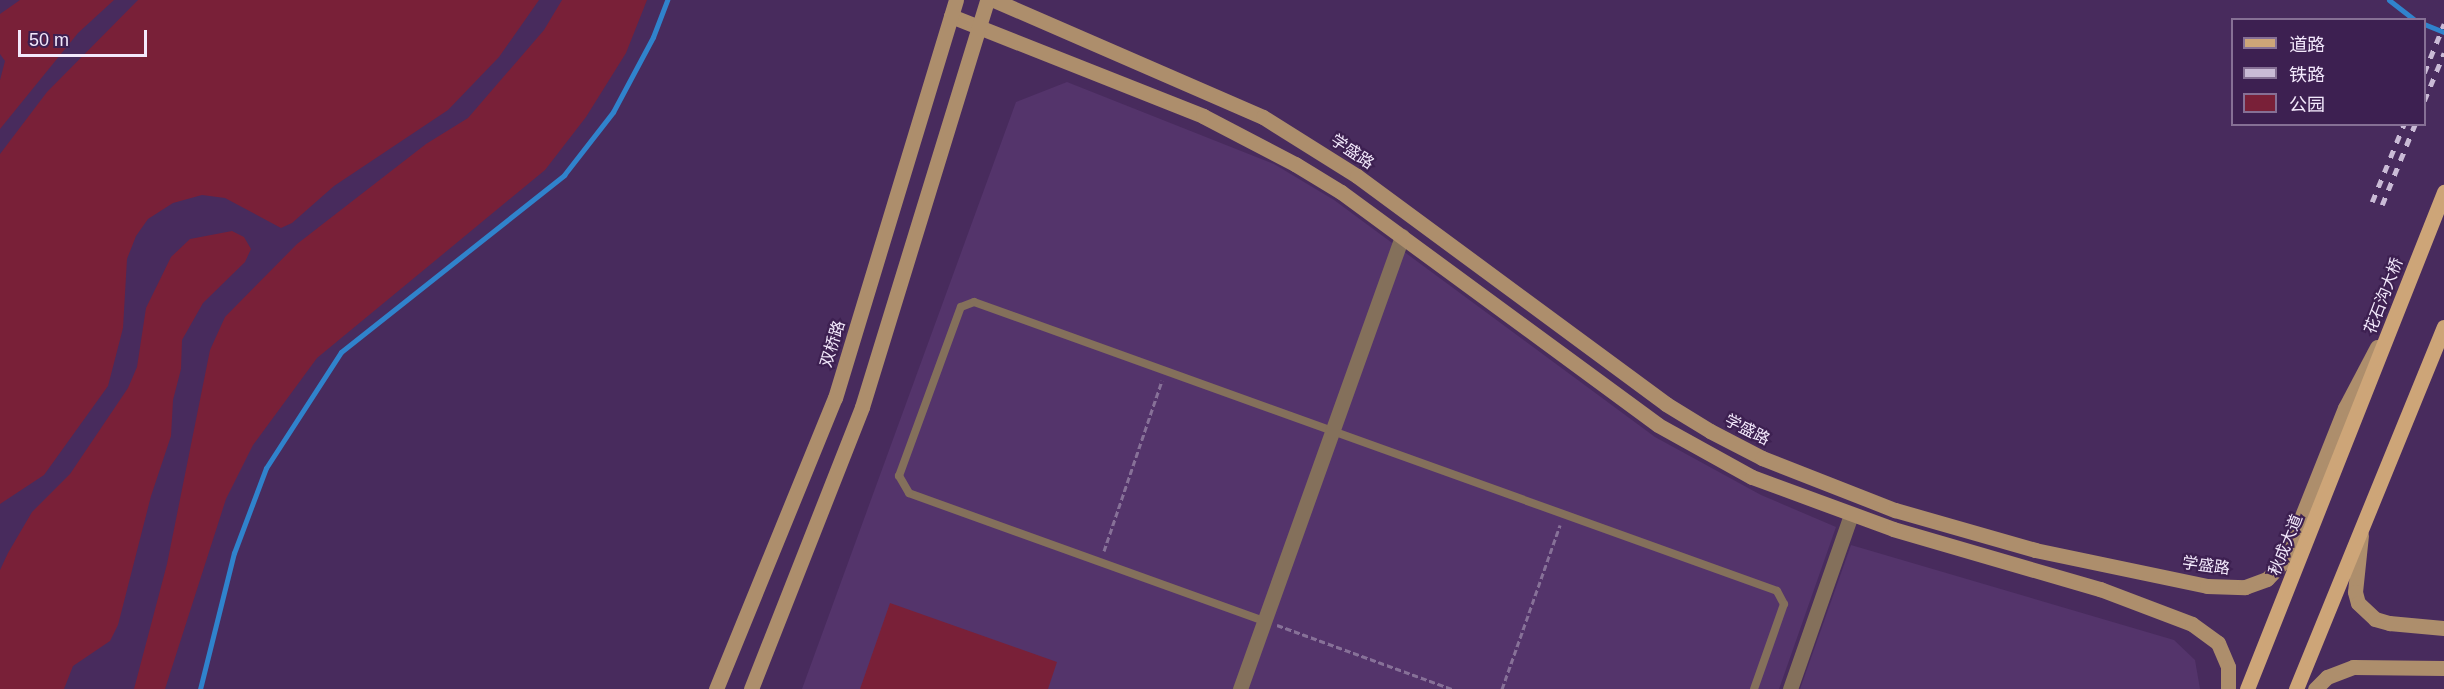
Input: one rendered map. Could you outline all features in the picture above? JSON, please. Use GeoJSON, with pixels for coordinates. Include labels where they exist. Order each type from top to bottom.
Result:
{"type":"FeatureCollection","features":[{"type":"Feature","properties":{"kind":"main road","name":"双桥路"},"geometry":{"type":"LineString","coordinates":[[716,689],[835,398],[956,0]]}},
{"type":"Feature","properties":{"kind":"main road"},"geometry":{"type":"LineString","coordinates":[[751,689],[862,407],[987,0]]}},
{"type":"Feature","properties":{"kind":"main road","name":"学盛路"},"geometry":{"type":"LineString","coordinates":[[994,0],[1263,117],[1357,176],[1666,404],[1762,458],[1895,510],[2106,566],[2207,586],[2245,587],[2267,579],[2284,561],[2351,411]]}},
{"type":"Feature","properties":{"kind":"main road"},"geometry":{"type":"LineString","coordinates":[[951,16],[1203,116],[1252,140],[1341,192],[1678,437],[1752,477],[1851,515],[2100,589],[2186,621],[2218,643],[2228,667],[2228,689]]}},
{"type":"Feature","properties":{"kind":"main road","name":"花石沟大桥"},"geometry":{"type":"LineString","coordinates":[[2351,411],[2405,292],[2444,192]]}},
{"type":"Feature","properties":{"kind":"main road"},"geometry":{"type":"LineString","coordinates":[[2296,689],[2444,327]]}},
{"type":"Feature","properties":{"kind":"main road","name":"秋成大道"},"geometry":{"type":"LineString","coordinates":[[2247,689],[2351,411]]}},
{"type":"Feature","properties":{"kind":"main road"},"geometry":{"type":"LineString","coordinates":[[2361,530],[2355,592],[2358,603],[2375,619],[2389,623],[2444,628]]}},
{"type":"Feature","properties":{"kind":"main road"},"geometry":{"type":"LineString","coordinates":[[2315,689],[2327,677],[2353,667],[2444,668]]}},
{"type":"Feature","properties":{"kind":"street"},"geometry":{"type":"LineString","coordinates":[[1240,689],[1402,236]]}},
{"type":"Feature","properties":{"kind":"street"},"geometry":{"type":"LineString","coordinates":[[1790,689],[1851,515]]}},
{"type":"Feature","properties":{"kind":"lane"},"geometry":{"type":"LineString","coordinates":[[1264,621],[909,494],[899,476],[961,307],[974,302],[1777,591],[1784,604],[1754,689]]}},
{"type":"Feature","properties":{"kind":"path"},"geometry":{"type":"LineString","coordinates":[[1100,562],[1166,371]]}},
{"type":"Feature","properties":{"kind":"path"},"geometry":{"type":"LineString","coordinates":[[1503,689],[1563,514]]}},
{"type":"Feature","properties":{"kind":"path"},"geometry":{"type":"LineString","coordinates":[[1264,621],[1452,689]]}},
{"type":"Feature","properties":{"kind":"shaded area"},"geometry":{"type":"Polygon","coordinates":[[[1067,82],[1274,164],[1334,200],[1655,437],[1761,495],[1836,527],[1779,689],[802,689],[1016,102],[1067,82]]]}},
{"type":"Feature","properties":{"kind":"shaded area"},"geometry":{"type":"Polygon","coordinates":[[[1851,545],[2174,640],[2195,660],[2200,689],[1800,689],[1851,545]]]}},
{"type":"Feature","properties":{"kind":"green space"},"geometry":{"type":"Polygon","coordinates":[[[20,0],[114,0],[78,33],[0,129],[0,80],[5,61],[0,54],[0,14],[20,0]]]}},
{"type":"Feature","properties":{"kind":"green space"},"geometry":{"type":"Polygon","coordinates":[[[138,0],[539,0],[499,57],[448,110],[334,186],[292,223],[281,228],[225,198],[202,195],[173,203],[148,219],[136,236],[127,259],[123,328],[108,386],[44,475],[0,504],[0,154],[47,92],[138,0]]]}},
{"type":"Feature","properties":{"kind":"green space"},"geometry":{"type":"Polygon","coordinates":[[[562,0],[647,0],[626,53],[586,117],[545,170],[317,358],[253,445],[226,499],[165,689],[134,689],[167,564],[210,350],[225,317],[297,244],[426,144],[468,118],[544,30],[562,0]]]}},
{"type":"Feature","properties":{"kind":"green space"},"geometry":{"type":"Polygon","coordinates":[[[232,231],[244,237],[251,249],[245,262],[203,303],[182,340],[181,369],[173,400],[171,436],[151,496],[118,625],[110,641],[73,666],[64,689],[0,689],[0,570],[8,553],[32,512],[70,474],[128,388],[137,367],[146,308],[171,257],[190,239],[232,231]]]}},
{"type":"Feature","properties":{"kind":"green space"},"geometry":{"type":"Polygon","coordinates":[[[890,603],[1057,662],[1048,689],[860,689],[890,603]]]}},
{"type":"Feature","properties":{"kind":"waterway"},"geometry":{"type":"LineString","coordinates":[[200,689],[234,553],[266,468],[341,352],[564,175],[613,112],[653,37],[667,0]]}},
{"type":"Feature","properties":{"kind":"waterway"},"geometry":{"type":"LineString","coordinates":[[2389,0],[2412,18]]}},
{"type":"Feature","properties":{"kind":"waterway"},"geometry":{"type":"LineString","coordinates":[[2426,25],[2444,32]]}},
{"type":"Feature","properties":{"kind":"railway"},"geometry":{"type":"LineString","coordinates":[[2426,68],[2444,24]]}},
{"type":"Feature","properties":{"kind":"railway"},"geometry":{"type":"LineString","coordinates":[[2426,96],[2444,53]]}},
{"type":"Feature","properties":{"kind":"railway"},"geometry":{"type":"LineString","coordinates":[[2372,202],[2403,126]]}},
{"type":"Feature","properties":{"kind":"railway"},"geometry":{"type":"LineString","coordinates":[[2382,205],[2414,126]]}}]}
